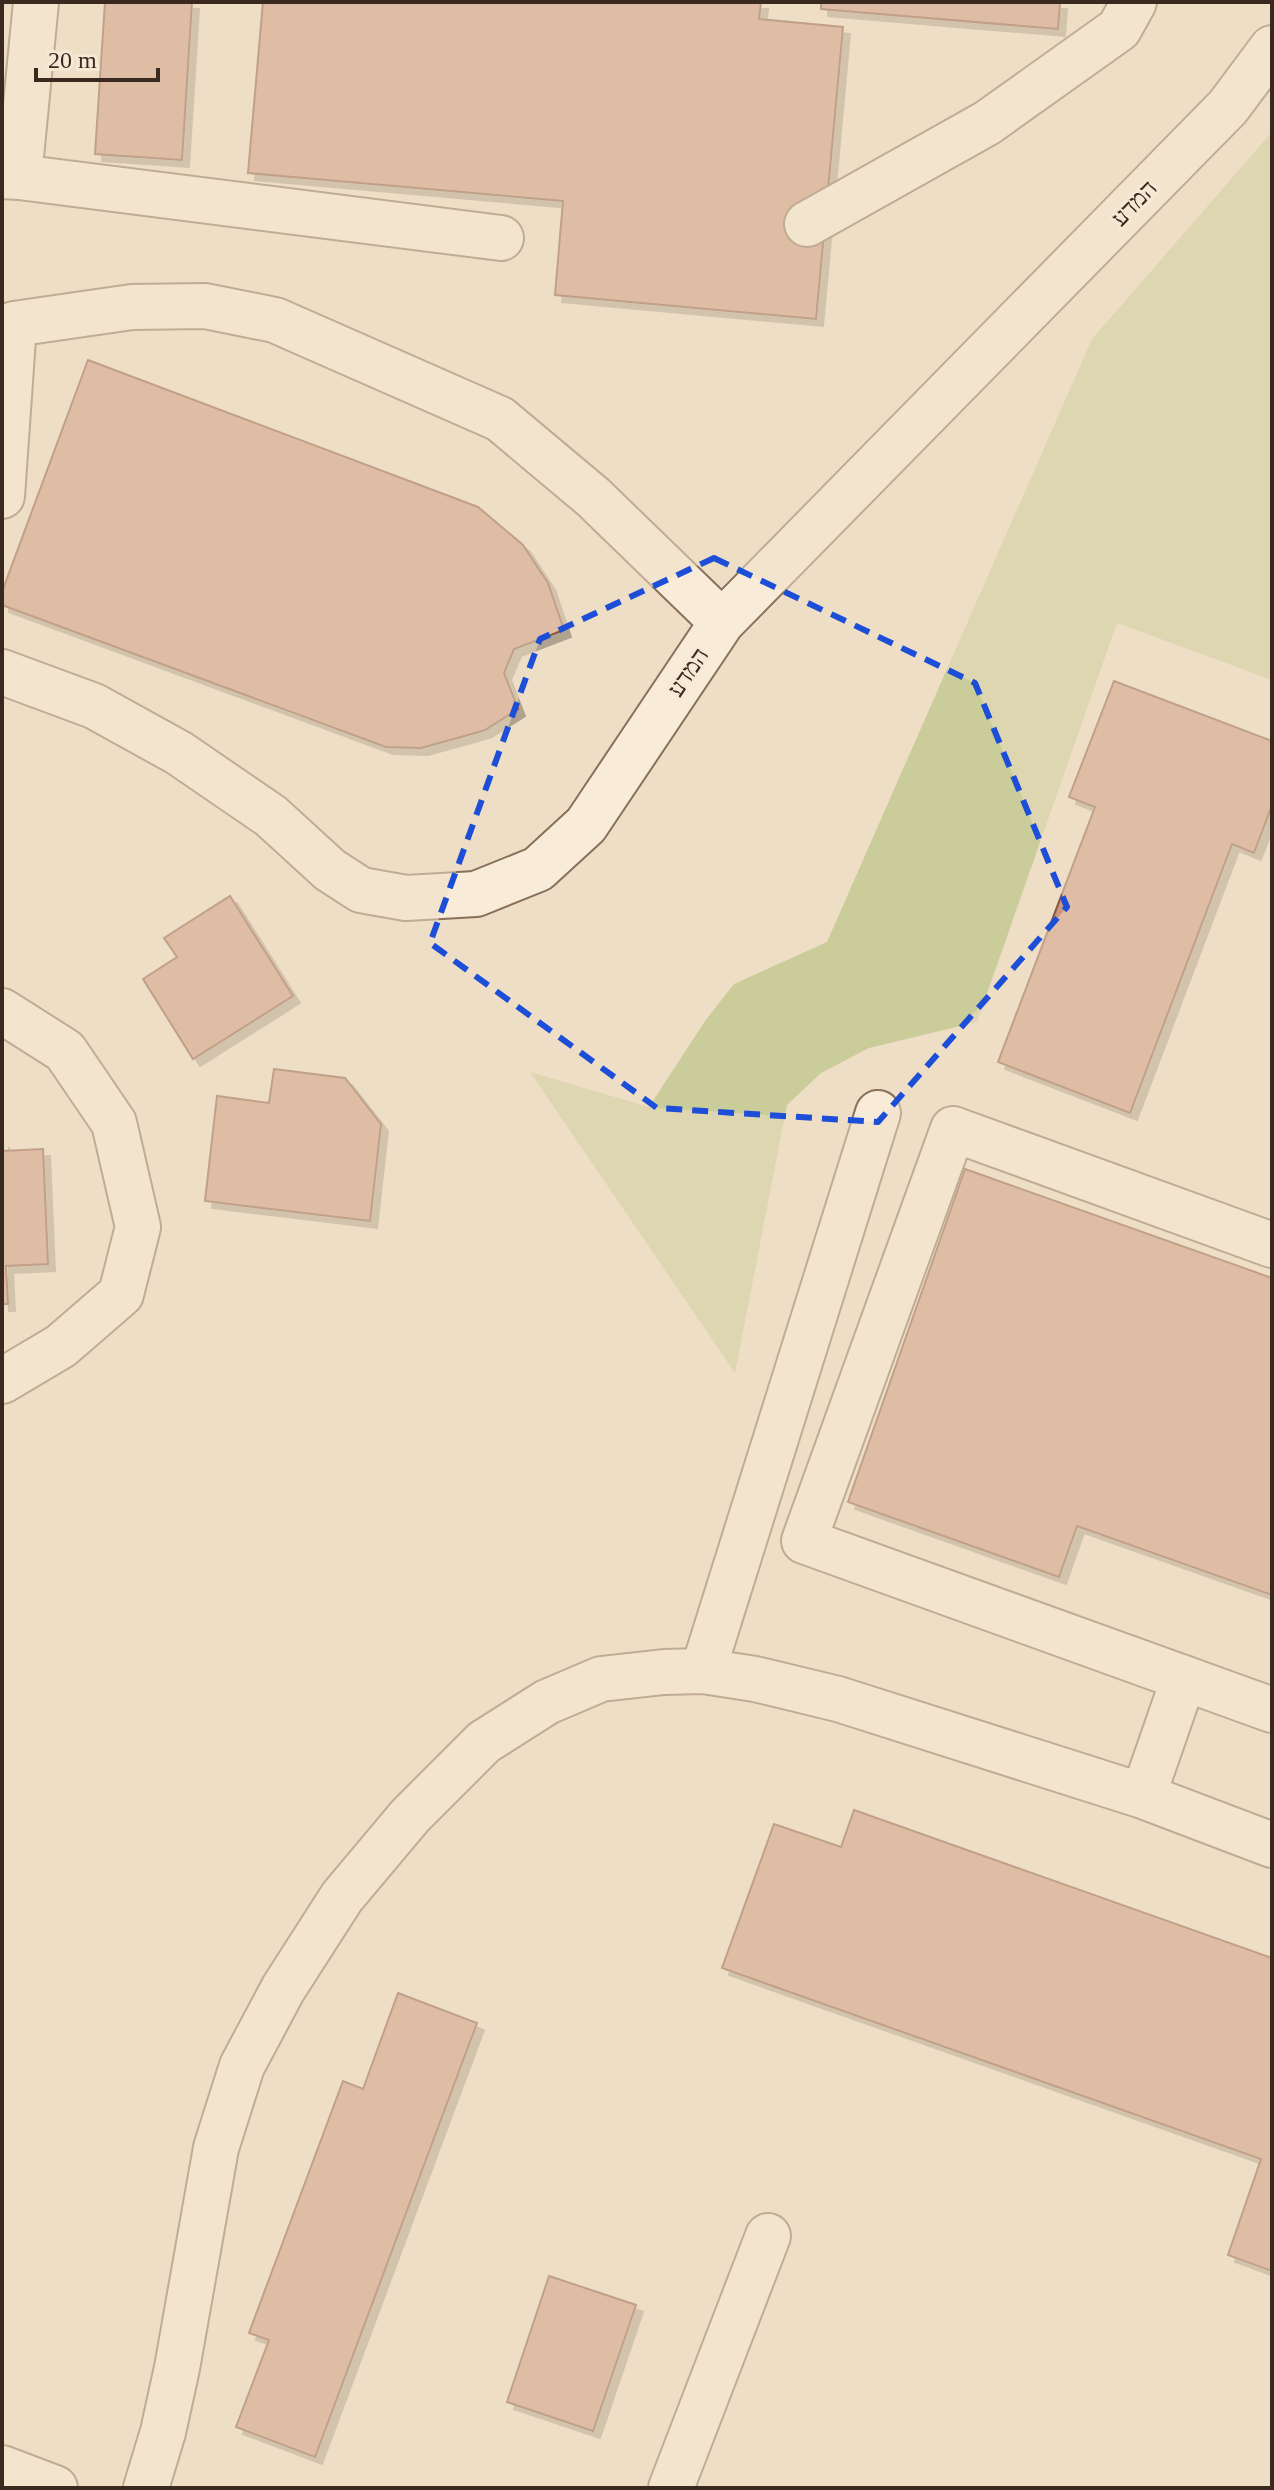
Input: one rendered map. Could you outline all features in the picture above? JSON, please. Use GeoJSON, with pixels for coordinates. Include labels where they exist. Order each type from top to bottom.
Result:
{"type":"FeatureCollection","features":[{"type":"Feature","properties":{"kind":"street"},"geometry":{"type":"LineString","coordinates":[[36,2],[11,176],[501,238]]}},
{"type":"Feature","properties":{"kind":"street"},"geometry":{"type":"LineString","coordinates":[[807,224],[987,123],[1119,29],[1134,2]]}},
{"type":"Feature","properties":{"kind":"street","name":"המדע"},"geometry":{"type":"LineString","coordinates":[[2,672],[94,706],[179,753],[271,816],[330,870],[361,890],[406,898],[476,894],[538,869],[586,825],[722,622],[1228,107],[1272,48]]}},
{"type":"Feature","properties":{"kind":"street"},"geometry":{"type":"LineString","coordinates":[[2,496],[14,324],[132,307],[205,306],[275,320],[500,419],[593,497],[722,622]]}},
{"type":"Feature","properties":{"kind":"street"},"geometry":{"type":"LineString","coordinates":[[2,1011],[65,1051],[114,1123],[138,1227],[121,1294],[61,1346],[2,1381]]}},
{"type":"Feature","properties":{"kind":"street"},"geometry":{"type":"LineString","coordinates":[[703,1671],[878,1113]]}},
{"type":"Feature","properties":{"kind":"street"},"geometry":{"type":"LineString","coordinates":[[1272,1245],[953,1129],[804,1541],[1272,1710]]}},
{"type":"Feature","properties":{"kind":"street"},"geometry":{"type":"LineString","coordinates":[[146,2488],[163,2432],[177,2368],[216,2148],[242,2066],[283,1989],[342,1897],[410,1816],[484,1742],[547,1702],[601,1679],[664,1672],[703,1671],[755,1679],[838,1699],[1143,1796],[1272,1845]]}},
{"type":"Feature","properties":{"kind":"street"},"geometry":{"type":"LineString","coordinates":[[1143,1796],[1184,1678]]}},
{"type":"Feature","properties":{"kind":"street"},"geometry":{"type":"LineString","coordinates":[[671,2488],[768,2236]]}},
{"type":"Feature","properties":{"kind":"street"},"geometry":{"type":"LineString","coordinates":[[2,2468],[55,2488]]}},
{"type":"Feature","properties":{"kind":"highlighted area"},"geometry":{"type":"Polygon","coordinates":[[[714,558],[975,683],[1067,907],[878,1122],[657,1108],[430,943],[540,639],[714,558]]]}},
{"type":"Feature","properties":{"kind":"green space"},"geometry":{"type":"Polygon","coordinates":[[[1272,132],[1272,680],[1117,623],[977,1022],[869,1048],[821,1073],[787,1105],[735,1373],[530,1072],[649,1107],[705,1021],[734,984],[827,942],[1092,339],[1272,132]]]}},
{"type":"Feature","properties":{"kind":"building"},"geometry":{"type":"Polygon","coordinates":[[[105,2],[192,2],[182,160],[95,154],[105,2]]]}},
{"type":"Feature","properties":{"kind":"building"},"geometry":{"type":"Polygon","coordinates":[[[263,2],[761,2],[759,19],[843,27],[816,319],[555,295],[563,201],[248,173],[263,2]]]}},
{"type":"Feature","properties":{"kind":"building"},"geometry":{"type":"Polygon","coordinates":[[[821,2],[1060,2],[1058,29],[821,9],[821,2]]]}},
{"type":"Feature","properties":{"kind":"building"},"geometry":{"type":"Polygon","coordinates":[[[88,360],[478,507],[523,545],[548,583],[564,630],[514,649],[504,673],[518,709],[485,730],[461,737],[421,748],[386,747],[2,605],[2,592],[88,360]]]}},
{"type":"Feature","properties":{"kind":"building"},"geometry":{"type":"Polygon","coordinates":[[[1114,681],[1272,741],[1272,805],[1254,853],[1232,844],[1130,1113],[998,1062],[1095,807],[1069,797],[1114,681]]]}},
{"type":"Feature","properties":{"kind":"building"},"geometry":{"type":"Polygon","coordinates":[[[230,896],[293,996],[193,1059],[143,979],[177,957],[164,938],[230,896]]]}},
{"type":"Feature","properties":{"kind":"building"},"geometry":{"type":"Polygon","coordinates":[[[274,1069],[345,1078],[381,1124],[370,1221],[205,1201],[217,1096],[269,1103],[274,1069]]]}},
{"type":"Feature","properties":{"kind":"building"},"geometry":{"type":"Polygon","coordinates":[[[43,1149],[48,1264],[6,1266],[8,1304],[2,1304],[2,1151],[43,1149]]]}},
{"type":"Feature","properties":{"kind":"building"},"geometry":{"type":"Polygon","coordinates":[[[965,1169],[1272,1278],[1272,1595],[1077,1526],[1059,1577],[848,1502],[965,1169]]]}},
{"type":"Feature","properties":{"kind":"building"},"geometry":{"type":"Polygon","coordinates":[[[854,1810],[1272,1958],[1272,2271],[1228,2255],[1261,2159],[722,1968],[774,1824],[841,1847],[854,1810]]]}},
{"type":"Feature","properties":{"kind":"building"},"geometry":{"type":"Polygon","coordinates":[[[398,1993],[477,2023],[315,2457],[236,2427],[269,2340],[249,2333],[343,2081],[363,2089],[398,1993]]]}},
{"type":"Feature","properties":{"kind":"building"},"geometry":{"type":"Polygon","coordinates":[[[549,2276],[636,2305],[593,2431],[507,2402],[549,2276]]]}}]}
